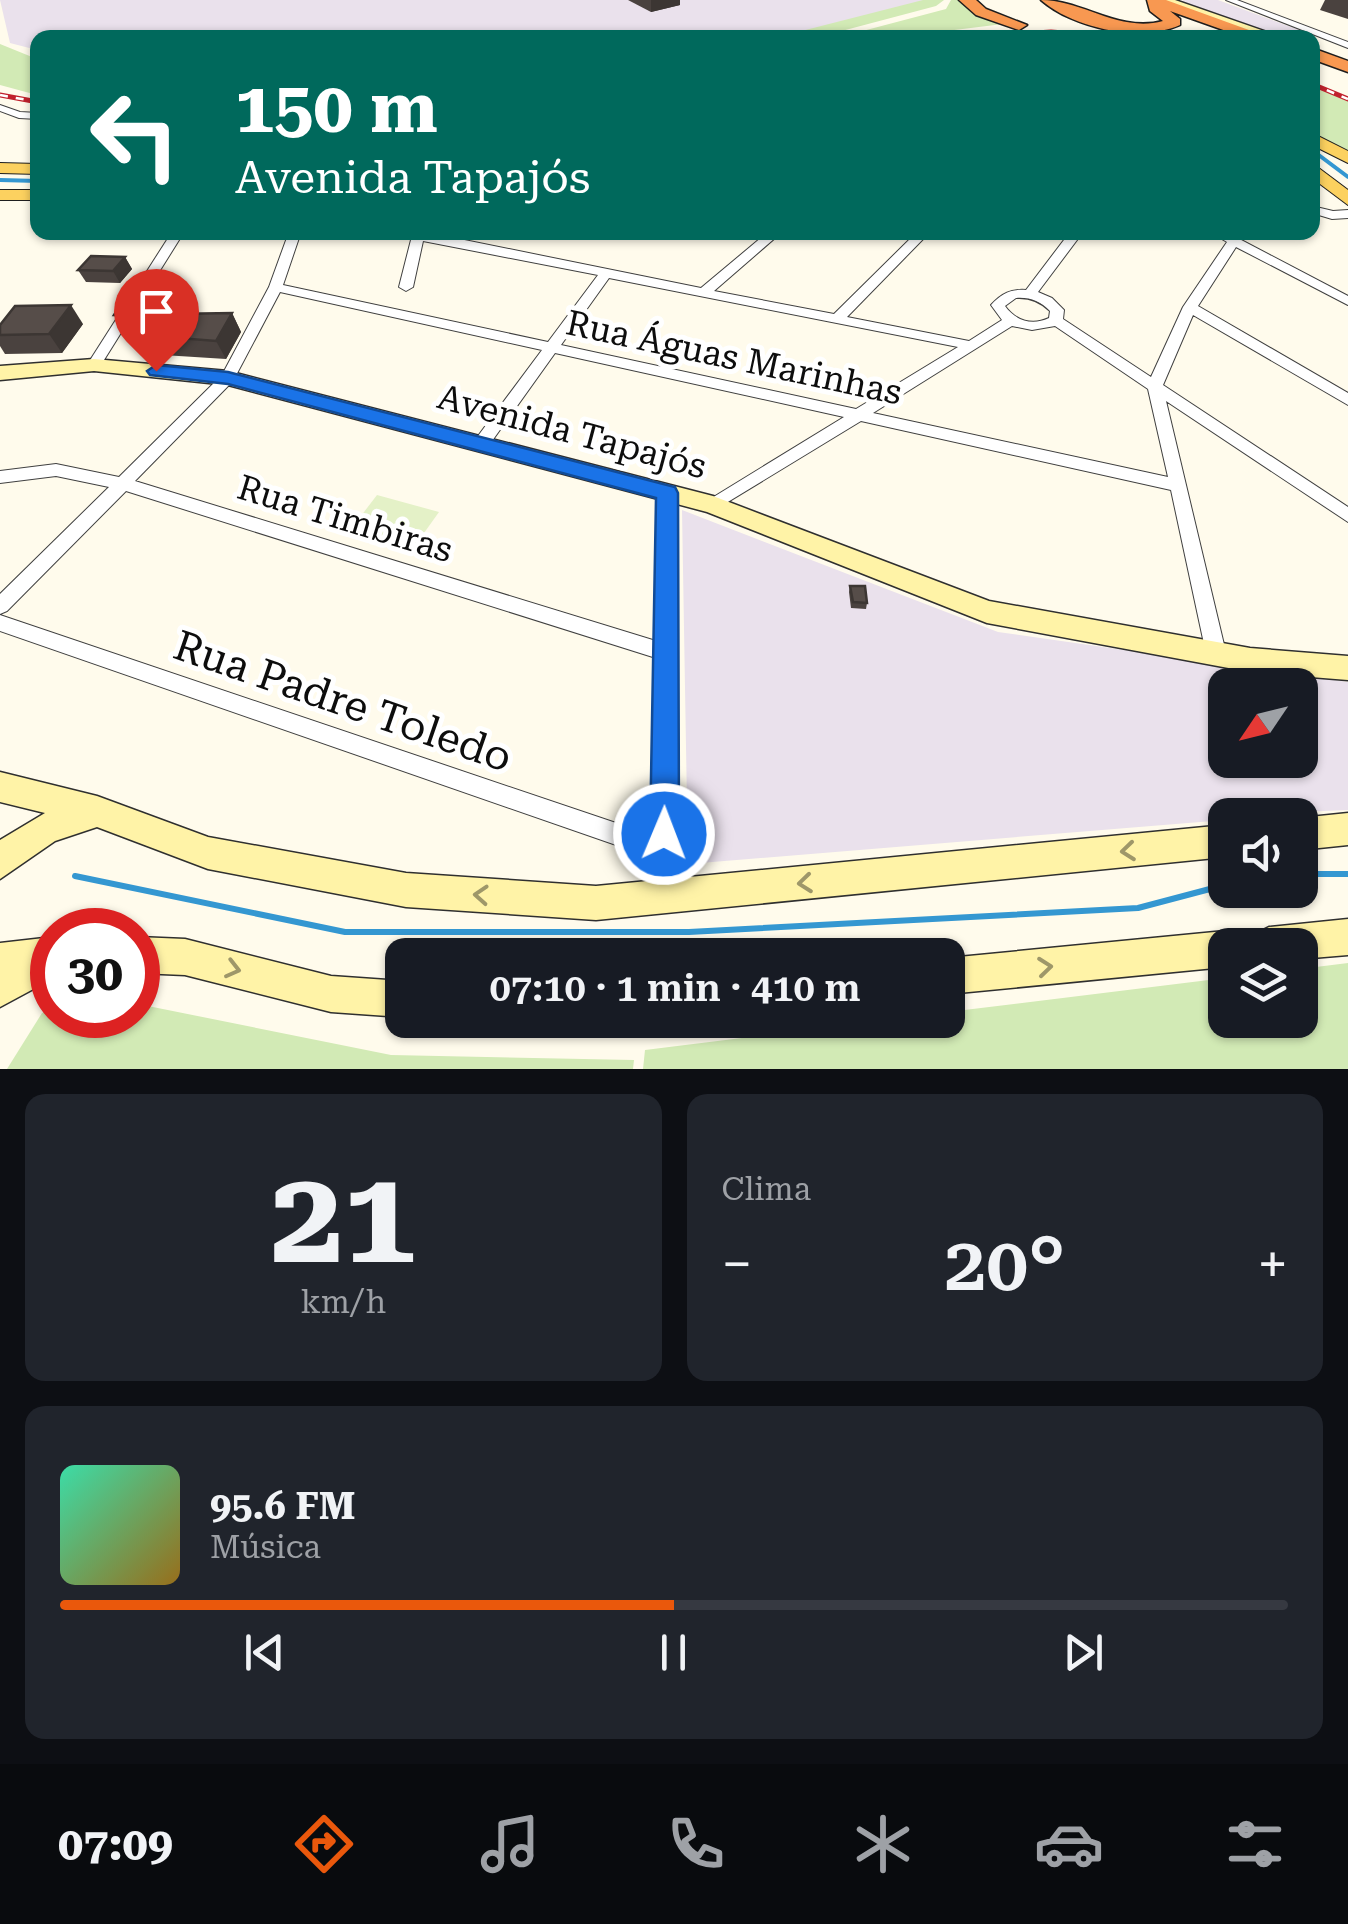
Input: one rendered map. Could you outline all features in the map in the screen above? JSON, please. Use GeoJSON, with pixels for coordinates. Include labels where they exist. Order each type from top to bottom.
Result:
{"type":"FeatureCollection","features":[{"type":"Feature","properties":{"kind":"highway"},"geometry":{"type":"LineString","coordinates":[[971,0],[1012,5]]}},
{"type":"Feature","properties":{"kind":"highway"},"geometry":{"type":"LineString","coordinates":[[971,0],[981,12],[1014,30]]}},
{"type":"Feature","properties":{"kind":"highway"},"geometry":{"type":"LineString","coordinates":[[1048,0],[1124,26],[1153,29],[1174,22],[1156,3]]}},
{"type":"Feature","properties":{"kind":"highway"},"geometry":{"type":"LineString","coordinates":[[1132,0],[1156,3],[1249,30]]}},
{"type":"Feature","properties":{"kind":"highway"},"geometry":{"type":"LineString","coordinates":[[1156,3],[1219,30]]}},
{"type":"Feature","properties":{"kind":"highway"},"geometry":{"type":"LineString","coordinates":[[1320,56],[1348,67]]}},
{"type":"Feature","properties":{"kind":"highway"},"geometry":{"type":"LineString","coordinates":[[1320,68],[1348,79]]}},
{"type":"Feature","properties":{"kind":"main road"},"geometry":{"type":"LineString","coordinates":[[1320,142],[1348,158]]}},
{"type":"Feature","properties":{"kind":"main road"},"geometry":{"type":"LineString","coordinates":[[0,168],[30,169]]}},
{"type":"Feature","properties":{"kind":"main road"},"geometry":{"type":"LineString","coordinates":[[1320,176],[1348,200]]}},
{"type":"Feature","properties":{"kind":"main road"},"geometry":{"type":"LineString","coordinates":[[0,195],[30,196]]}},
{"type":"Feature","properties":{"kind":"main road","name":"Avenida Tapajós"},"geometry":{"type":"LineString","coordinates":[[0,372],[94,365],[228,378],[713,505],[987,612],[1216,654],[1348,668]]}},
{"type":"Feature","properties":{"kind":"main road"},"geometry":{"type":"LineString","coordinates":[[0,787],[97,811],[208,853],[406,890],[596,903],[1208,843]]}},
{"type":"Feature","properties":{"kind":"main road"},"geometry":{"type":"LineString","coordinates":[[0,862],[22,840],[46,826],[97,811]]}},
{"type":"Feature","properties":{"kind":"main road"},"geometry":{"type":"LineString","coordinates":[[1318,832],[1348,829]]}},
{"type":"Feature","properties":{"kind":"main road"},"geometry":{"type":"LineString","coordinates":[[1318,940],[1348,937]]}},
{"type":"Feature","properties":{"kind":"main road"},"geometry":{"type":"LineString","coordinates":[[965,974],[1208,951]]}},
{"type":"Feature","properties":{"kind":"main road"},"geometry":{"type":"LineString","coordinates":[[160,955],[185,957],[331,994],[385,999]]}},
{"type":"Feature","properties":{"kind":"main road"},"geometry":{"type":"LineString","coordinates":[[0,961],[30,958]]}},
{"type":"Feature","properties":{"kind":"main road"},"geometry":{"type":"LineString","coordinates":[[0,988],[30,970]]}},
{"type":"Feature","properties":{"kind":"street"},"geometry":{"type":"LineString","coordinates":[[1230,0],[1310,30]]}},
{"type":"Feature","properties":{"kind":"street"},"geometry":{"type":"LineString","coordinates":[[1320,34],[1348,44]]}},
{"type":"Feature","properties":{"kind":"street"},"geometry":{"type":"LineString","coordinates":[[0,112],[30,116]]}},
{"type":"Feature","properties":{"kind":"street"},"geometry":{"type":"LineString","coordinates":[[1320,211],[1348,214]]}},
{"type":"Feature","properties":{"kind":"street"},"geometry":{"type":"LineString","coordinates":[[94,365],[173,240]]}},
{"type":"Feature","properties":{"kind":"street"},"geometry":{"type":"LineString","coordinates":[[0,606],[228,378],[276,288],[292,240]]}},
{"type":"Feature","properties":{"kind":"street"},"geometry":{"type":"LineString","coordinates":[[406,287],[418,240]]}},
{"type":"Feature","properties":{"kind":"street"},"geometry":{"type":"LineString","coordinates":[[449,240],[968,345]]}},
{"type":"Feature","properties":{"kind":"street"},"geometry":{"type":"LineString","coordinates":[[704,292],[766,240]]}},
{"type":"Feature","properties":{"kind":"street"},"geometry":{"type":"LineString","coordinates":[[837,319],[916,240]]}},
{"type":"Feature","properties":{"kind":"street"},"geometry":{"type":"LineString","coordinates":[[1030,294],[1066,240]]}},
{"type":"Feature","properties":{"kind":"street"},"geometry":{"type":"LineString","coordinates":[[1230,240],[1348,301]]}},
{"type":"Feature","properties":{"kind":"street"},"geometry":{"type":"LineString","coordinates":[[1216,654],[1154,386],[1190,307],[1233,242]]}},
{"type":"Feature","properties":{"kind":"street"},"geometry":{"type":"LineString","coordinates":[[481,444],[606,272]]}},
{"type":"Feature","properties":{"kind":"street","name":"Rua Águas Marinhas"},"geometry":{"type":"LineString","coordinates":[[276,288],[1180,486]]}},
{"type":"Feature","properties":{"kind":"street"},"geometry":{"type":"LineString","coordinates":[[1056,320],[1037,327],[1011,321],[999,310],[1000,300],[1012,294],[1030,294],[1054,305],[1056,320],[1348,516]]}},
{"type":"Feature","properties":{"kind":"street"},"geometry":{"type":"LineString","coordinates":[[1190,307],[1348,400]]}},
{"type":"Feature","properties":{"kind":"street"},"geometry":{"type":"LineString","coordinates":[[713,505],[1011,321]]}},
{"type":"Feature","properties":{"kind":"street","name":"Rua Timbiras"},"geometry":{"type":"LineString","coordinates":[[0,476],[56,470],[124,484],[668,653]]}},
{"type":"Feature","properties":{"kind":"street"},"geometry":{"type":"LineString","coordinates":[[668,493],[664,834],[668,896]]}},
{"type":"Feature","properties":{"kind":"street","name":"Rua Padre Toledo"},"geometry":{"type":"LineString","coordinates":[[0,623],[618,834],[664,834]]}},
{"type":"Feature","properties":{"kind":"shaded area"},"geometry":{"type":"Polygon","coordinates":[[[0,0],[926,0],[814,30],[30,30],[30,48],[10,43],[0,0]]]}},
{"type":"Feature","properties":{"kind":"shaded area"},"geometry":{"type":"Polygon","coordinates":[[[1218,0],[1299,30],[1260,30],[1177,2],[1218,0]]]}},
{"type":"Feature","properties":{"kind":"shaded area"},"geometry":{"type":"Polygon","coordinates":[[[682,510],[998,632],[1250,668],[1208,668],[1208,778],[1318,778],[1318,678],[1348,682],[1348,810],[1318,811],[1318,798],[1208,798],[1208,821],[688,864],[682,510]]]}},
{"type":"Feature","properties":{"kind":"green space"},"geometry":{"type":"Polygon","coordinates":[[[923,0],[944,0],[936,6],[845,30],[805,30],[923,0]]]}},
{"type":"Feature","properties":{"kind":"green space"},"geometry":{"type":"Polygon","coordinates":[[[951,0],[960,0],[973,14],[1011,23],[954,30],[866,30],[946,9],[951,0]]]}},
{"type":"Feature","properties":{"kind":"green space"},"geometry":{"type":"Polygon","coordinates":[[[0,44],[30,56],[30,93],[0,85],[0,44]]]}},
{"type":"Feature","properties":{"kind":"green space"},"geometry":{"type":"Polygon","coordinates":[[[1320,89],[1348,101],[1348,153],[1320,137],[1320,89]]]}},
{"type":"Feature","properties":{"kind":"green space"},"geometry":{"type":"Polygon","coordinates":[[[377,495],[439,512],[414,547],[351,529],[377,495]]]}},
{"type":"Feature","properties":{"kind":"green space"},"geometry":{"type":"Polygon","coordinates":[[[1348,963],[1348,1069],[643,1069],[645,1050],[742,1038],[965,1038],[965,1010],[1208,980],[1208,1038],[1318,1038],[1318,967],[1348,963]]]}},
{"type":"Feature","properties":{"kind":"green space"},"geometry":{"type":"Polygon","coordinates":[[[160,1008],[391,1055],[634,1060],[633,1069],[7,1069],[30,1032],[30,1038],[160,1038],[160,1008]]]}},
{"type":"Feature","properties":{"kind":"building"},"geometry":{"type":"Polygon","coordinates":[[[91,256],[125,257],[113,271],[78,270],[91,256]]]}},
{"type":"Feature","properties":{"kind":"building"},"geometry":{"type":"Polygon","coordinates":[[[123,301],[175,302],[165,316],[114,315],[123,301]]]}},
{"type":"Feature","properties":{"kind":"building"},"geometry":{"type":"Polygon","coordinates":[[[71,305],[49,334],[0,335],[0,325],[15,306],[71,305]]]}},
{"type":"Feature","properties":{"kind":"building"},"geometry":{"type":"Polygon","coordinates":[[[232,313],[216,341],[153,336],[169,314],[232,313]]]}},
{"type":"Feature","properties":{"kind":"building"},"geometry":{"type":"Polygon","coordinates":[[[850,586],[865,586],[867,603],[853,602],[850,586]]]}},
{"type":"Feature","properties":{"kind":"waterway"},"geometry":{"type":"LineString","coordinates":[[1320,156],[1348,177]]}},
{"type":"Feature","properties":{"kind":"waterway"},"geometry":{"type":"LineString","coordinates":[[0,180],[30,181]]}},
{"type":"Feature","properties":{"kind":"waterway"},"geometry":{"type":"LineString","coordinates":[[1318,874],[1348,874]]}},
{"type":"Feature","properties":{"kind":"waterway"},"geometry":{"type":"LineString","coordinates":[[75,876],[345,932],[689,932],[1138,908],[1208,889]]}},
{"type":"Feature","properties":{"kind":"railway"},"geometry":{"type":"LineString","coordinates":[[1320,87],[1348,99]]}},
{"type":"Feature","properties":{"kind":"railway"},"geometry":{"type":"LineString","coordinates":[[0,95],[30,101]]}},
{"type":"Feature","properties":{"kind":"route"},"geometry":{"type":"LineString","coordinates":[[156,371],[228,378],[668,493],[664,834]]}}]}
